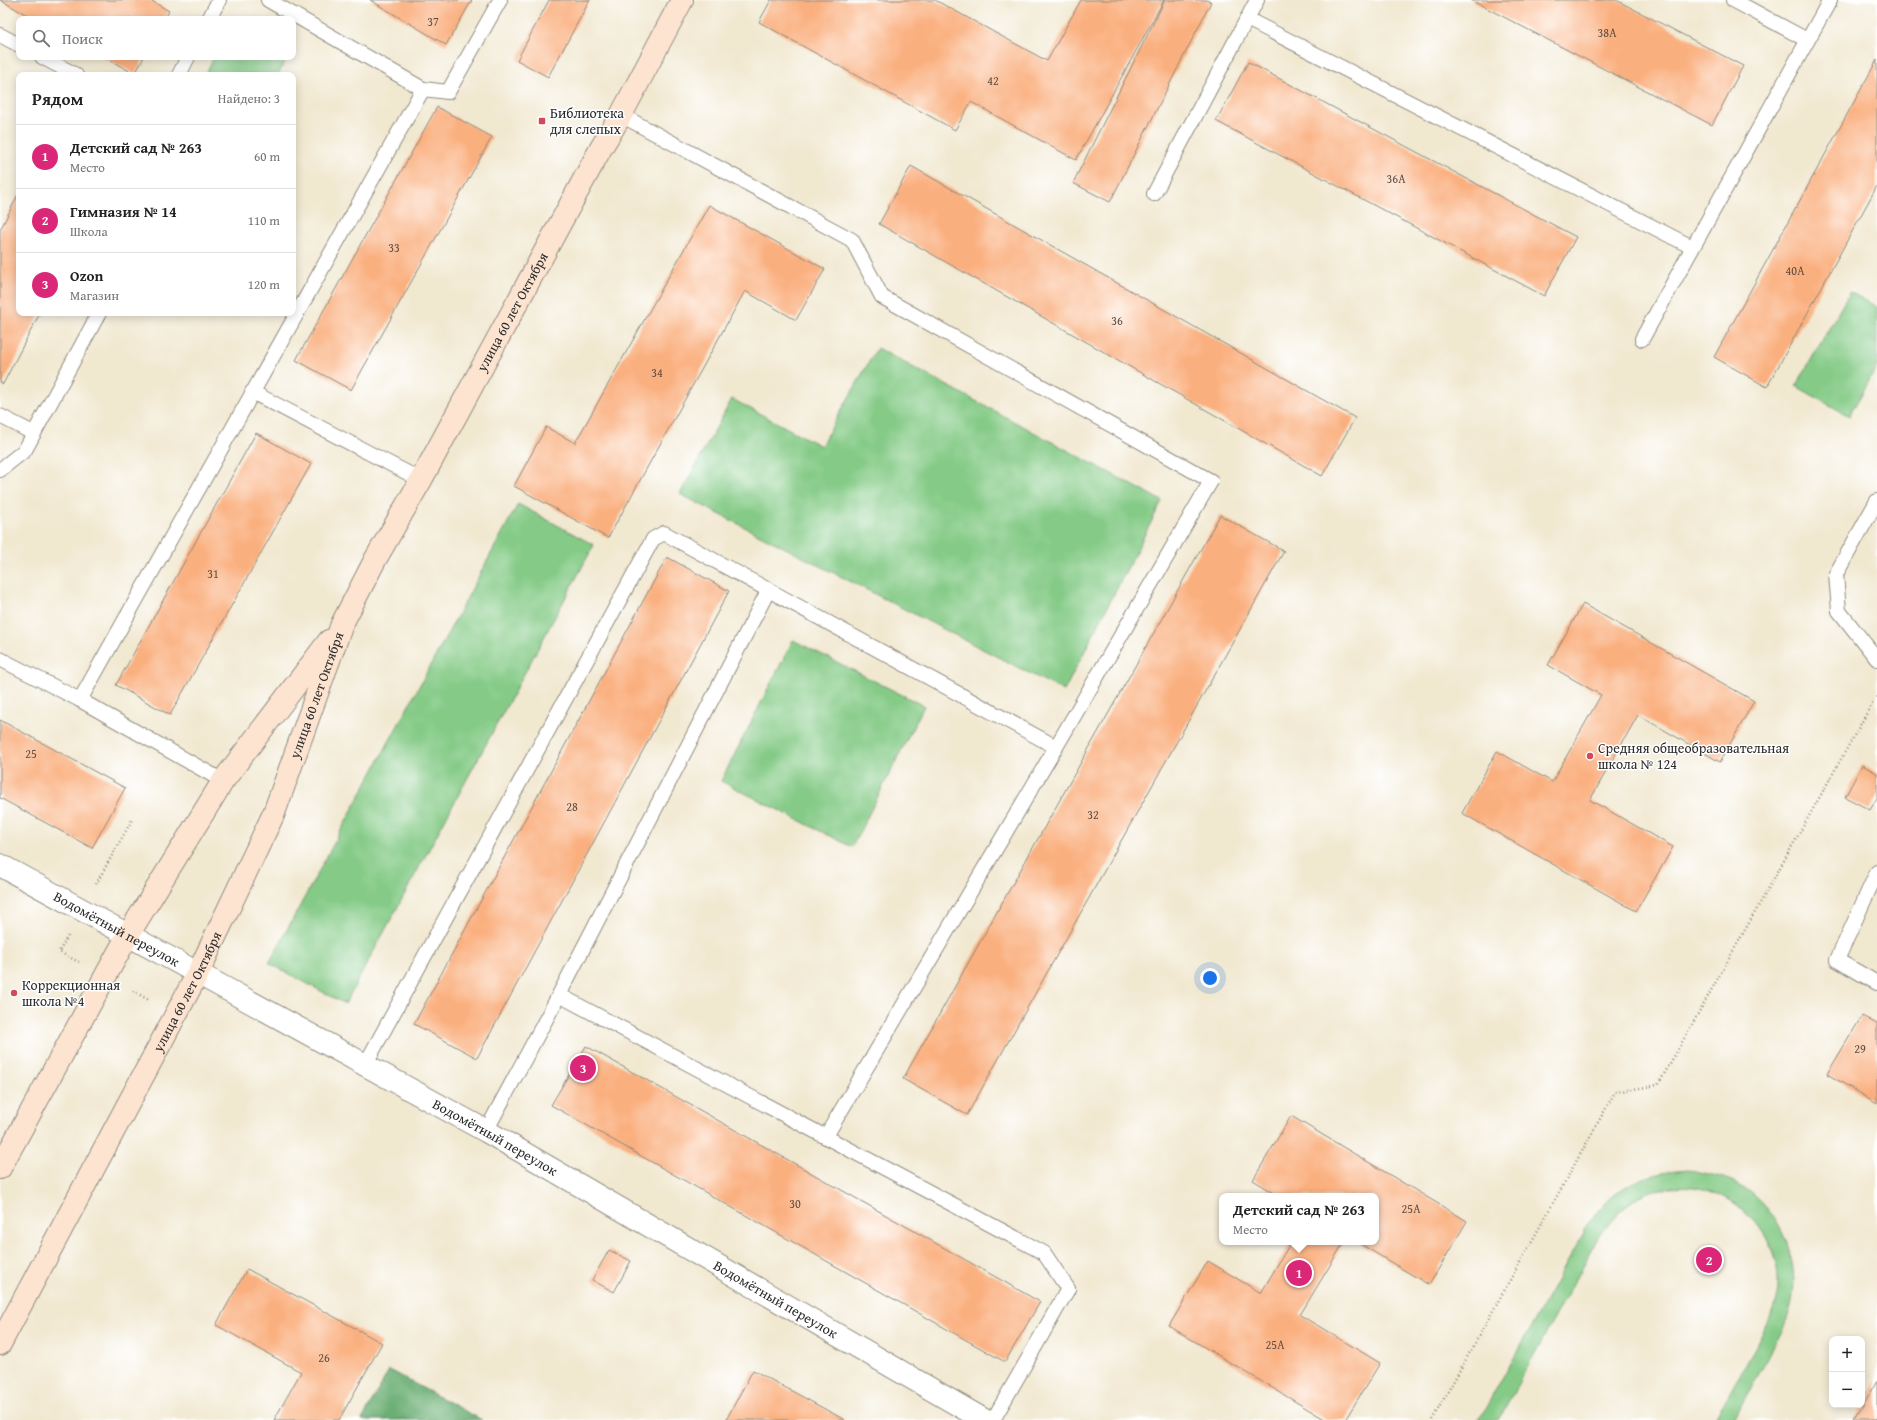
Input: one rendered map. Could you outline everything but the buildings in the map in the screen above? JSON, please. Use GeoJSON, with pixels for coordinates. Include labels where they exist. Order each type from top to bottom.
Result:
{"type":"FeatureCollection","features":[{"type":"Feature","properties":{"kind":"main road","name":"улица 60 лет Октября"},"geometry":{"type":"LineString","coordinates":[[0,1344],[198,973],[274,813],[342,624],[375,560],[421,480],[601,148],[621,115],[682,0]]}},
{"type":"Feature","properties":{"kind":"main road","name":"улица 60 лет Октября"},"geometry":{"type":"LineString","coordinates":[[0,1168],[128,935],[223,781],[342,624]]}},
{"type":"Feature","properties":{"kind":"street","name":"Водомётный переулок"},"geometry":{"type":"LineString","coordinates":[[0,865],[486,1131],[984,1420]]}},
{"type":"Feature","properties":{"kind":"lane"},"geometry":{"type":"LineString","coordinates":[[211,16],[219,0]]}},
{"type":"Feature","properties":{"kind":"lane"},"geometry":{"type":"LineString","coordinates":[[268,0],[296,16]]}},
{"type":"Feature","properties":{"kind":"lane"},"geometry":{"type":"LineString","coordinates":[[296,16],[422,89],[448,92],[500,0]]}},
{"type":"Feature","properties":{"kind":"lane"},"geometry":{"type":"LineString","coordinates":[[1154,194],[1257,0]]}},
{"type":"Feature","properties":{"kind":"lane"},"geometry":{"type":"LineString","coordinates":[[1733,0],[1807,40]]}},
{"type":"Feature","properties":{"kind":"lane"},"geometry":{"type":"LineString","coordinates":[[1642,339],[1830,0]]}},
{"type":"Feature","properties":{"kind":"lane"},"geometry":{"type":"LineString","coordinates":[[1247,19],[1692,247]]}},
{"type":"Feature","properties":{"kind":"lane"},"geometry":{"type":"LineString","coordinates":[[0,35],[16,43]]}},
{"type":"Feature","properties":{"kind":"lane"},"geometry":{"type":"LineString","coordinates":[[48,60],[70,72]]}},
{"type":"Feature","properties":{"kind":"lane"},"geometry":{"type":"LineString","coordinates":[[180,72],[186,60]]}},
{"type":"Feature","properties":{"kind":"lane"},"geometry":{"type":"LineString","coordinates":[[296,314],[422,89]]}},
{"type":"Feature","properties":{"kind":"lane"},"geometry":{"type":"LineString","coordinates":[[621,115],[852,240],[882,297],[1211,480],[1056,747],[826,1136]]}},
{"type":"Feature","properties":{"kind":"lane"},"geometry":{"type":"LineString","coordinates":[[0,470],[25,450],[97,316]]}},
{"type":"Feature","properties":{"kind":"lane"},"geometry":{"type":"LineString","coordinates":[[80,700],[295,316]]}},
{"type":"Feature","properties":{"kind":"lane"},"geometry":{"type":"LineString","coordinates":[[252,392],[421,480]]}},
{"type":"Feature","properties":{"kind":"lane"},"geometry":{"type":"LineString","coordinates":[[0,416],[33,433]]}},
{"type":"Feature","properties":{"kind":"lane"},"geometry":{"type":"LineString","coordinates":[[1877,501],[1836,574],[1839,611],[1877,659]]}},
{"type":"Feature","properties":{"kind":"lane"},"geometry":{"type":"LineString","coordinates":[[365,1065],[654,539],[664,533],[1056,747]]}},
{"type":"Feature","properties":{"kind":"lane"},"geometry":{"type":"LineString","coordinates":[[486,1131],[559,995],[769,589]]}},
{"type":"Feature","properties":{"kind":"lane"},"geometry":{"type":"LineString","coordinates":[[0,659],[80,700],[223,781]]}},
{"type":"Feature","properties":{"kind":"lane"},"geometry":{"type":"LineString","coordinates":[[1877,872],[1836,960],[1877,983]]}},
{"type":"Feature","properties":{"kind":"lane"},"geometry":{"type":"LineString","coordinates":[[559,995],[1044,1253],[1068,1289],[993,1420]]}},
{"type":"Feature","properties":{"kind":"path"},"geometry":{"type":"LineString","coordinates":[[1432,1420],[1615,1092],[1658,1085],[1877,695]]}},
{"type":"Feature","properties":{"kind":"green space"},"geometry":{"type":"Polygon","coordinates":[[[212,60],[286,60],[280,72],[206,72],[212,60]]]}},
{"type":"Feature","properties":{"kind":"green space"},"geometry":{"type":"Polygon","coordinates":[[[1850,292],[1877,307],[1877,367],[1849,416],[1796,386],[1850,292]]]}},
{"type":"Feature","properties":{"kind":"green space"},"geometry":{"type":"Polygon","coordinates":[[[877,348],[1162,501],[1064,691],[680,494],[732,399],[821,446],[877,348]]]}},
{"type":"Feature","properties":{"kind":"green space"},"geometry":{"type":"Polygon","coordinates":[[[518,504],[594,545],[345,1004],[269,963],[518,504]]]}},
{"type":"Feature","properties":{"kind":"green space"},"geometry":{"type":"Polygon","coordinates":[[[793,640],[924,706],[852,847],[721,781],[793,640]]]}},
{"type":"Feature","properties":{"kind":"green space"},"geometry":{"type":"Polygon","coordinates":[[[1689,1170],[1713,1175],[1736,1183],[1752,1193],[1765,1206],[1776,1222],[1785,1239],[1791,1257],[1794,1276],[1793,1295],[1787,1319],[1782,1331],[1733,1420],[1714,1420],[1763,1333],[1771,1315],[1777,1297],[1778,1287],[1776,1263],[1768,1240],[1754,1221],[1737,1205],[1716,1193],[1694,1187],[1670,1187],[1646,1194],[1632,1202],[1609,1223],[1600,1236],[1498,1420],[1479,1420],[1586,1227],[1597,1213],[1618,1192],[1630,1184],[1656,1174],[1689,1170]]]}},
{"type":"Feature","properties":{"kind":"green space"},"geometry":{"type":"Polygon","coordinates":[[[389,1370],[482,1420],[362,1420],[389,1370]]]}},
{"type":"Feature","properties":{"kind":"place","name":"Библиотека для слепых"},"geometry":{"type":"Point","coordinates":[542,121]}},
{"type":"Feature","properties":{"kind":"place","name":"Средняя общеобразовательная школа № 124"},"geometry":{"type":"Point","coordinates":[1590,756]}},
{"type":"Feature","properties":{"kind":"place","name":"Коррекционная школа №4"},"geometry":{"type":"Point","coordinates":[14,993]}},
{"type":"Feature","properties":{"kind":"place","name":"Ozon"},"geometry":{"type":"Point","coordinates":[583,1068]}},
{"type":"Feature","properties":{"kind":"place","name":"Гимназия № 14"},"geometry":{"type":"Point","coordinates":[1709,1260]}},
{"type":"Feature","properties":{"kind":"place","name":"Детский сад № 263"},"geometry":{"type":"Point","coordinates":[1299,1273]}}]}
